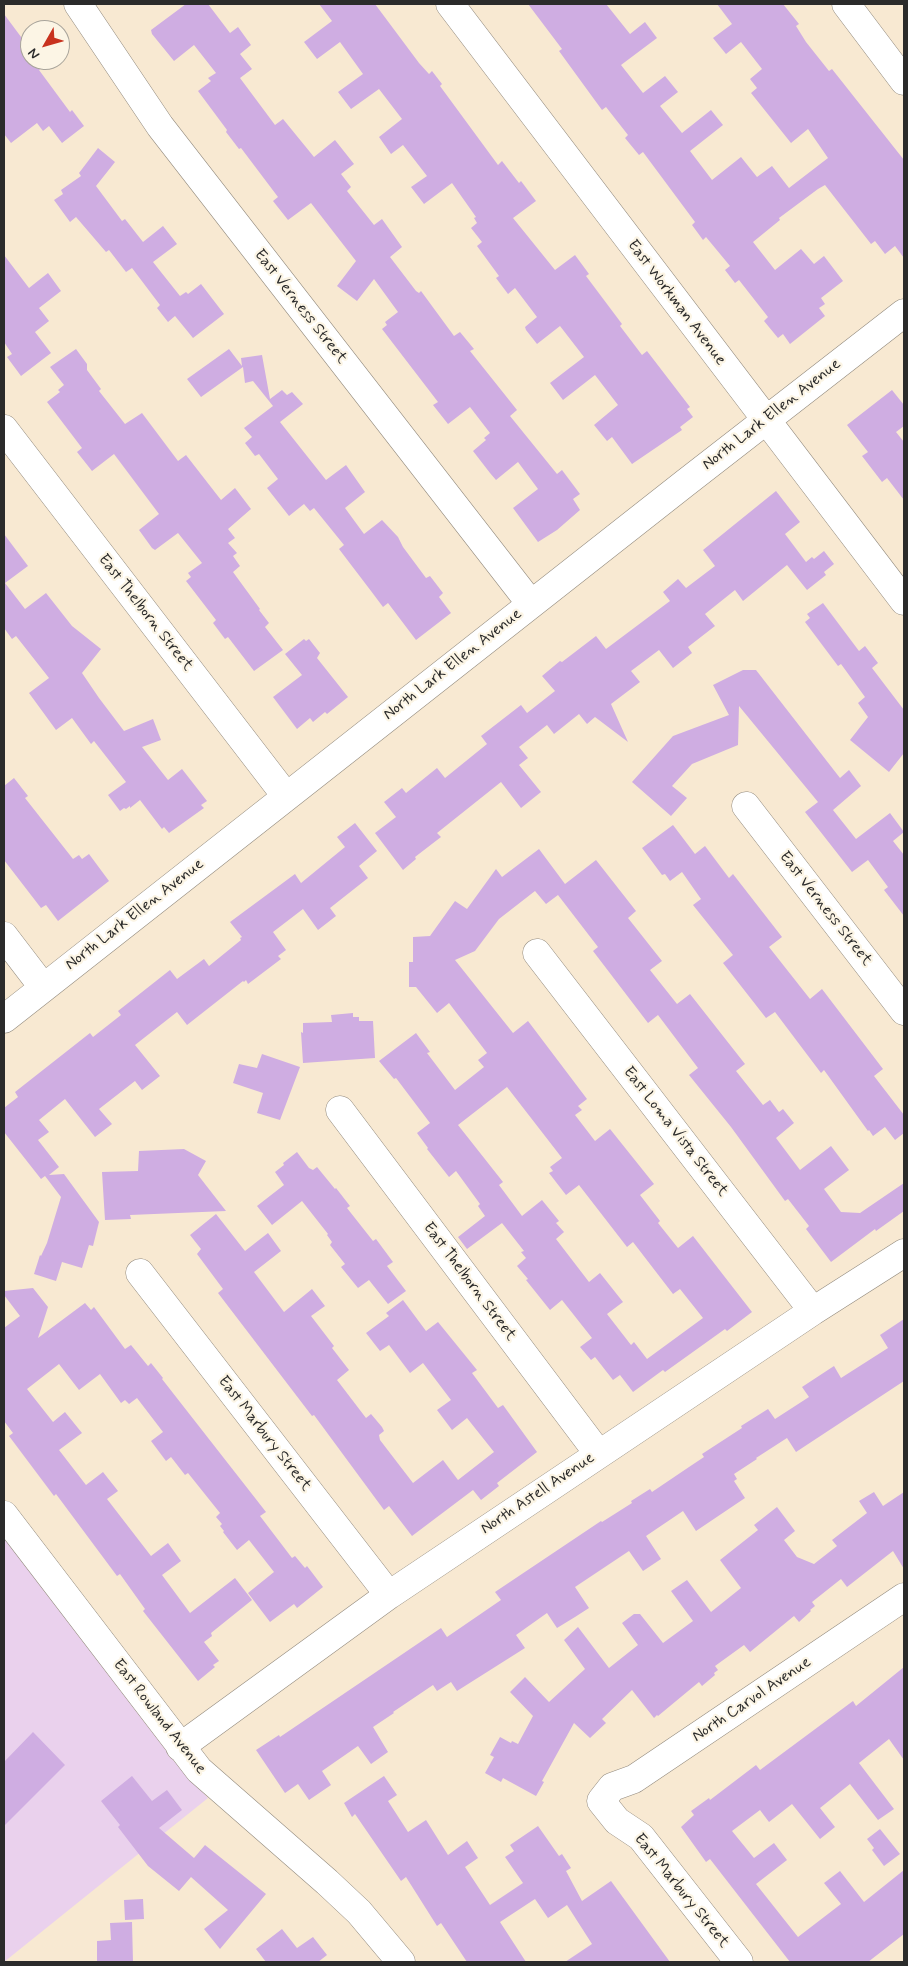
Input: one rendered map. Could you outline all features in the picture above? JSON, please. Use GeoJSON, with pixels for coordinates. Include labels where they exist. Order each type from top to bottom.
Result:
{"type":"FeatureCollection","features":[{"type":"Feature","properties":{"kind":"street","name":"East Verness Street"},"geometry":{"type":"LineString","coordinates":[[78,4],[160,126],[531,604]]}},
{"type":"Feature","properties":{"kind":"street","name":"East Workman Avenue"},"geometry":{"type":"LineString","coordinates":[[450,4],[904,601]]}},
{"type":"Feature","properties":{"kind":"street"},"geometry":{"type":"LineString","coordinates":[[846,4],[904,81]]}},
{"type":"Feature","properties":{"kind":"street","name":"North Lark Ellen Avenue"},"geometry":{"type":"LineString","coordinates":[[4,1018],[904,313]]}},
{"type":"Feature","properties":{"kind":"street","name":"East Thelborn Street"},"geometry":{"type":"LineString","coordinates":[[4,429],[286,796]]}},
{"type":"Feature","properties":{"kind":"street","name":"East Verness Street"},"geometry":{"type":"LineString","coordinates":[[746,806],[904,1011]]}},
{"type":"Feature","properties":{"kind":"street"},"geometry":{"type":"LineString","coordinates":[[4,936],[43,987]]}},
{"type":"Feature","properties":{"kind":"street","name":"East Loma Vista Street"},"geometry":{"type":"LineString","coordinates":[[537,953],[813,1310]]}},
{"type":"Feature","properties":{"kind":"street","name":"East Thelborn Street"},"geometry":{"type":"LineString","coordinates":[[340,1110],[598,1453]]}},
{"type":"Feature","properties":{"kind":"street","name":"North Astell Avenue"},"geometry":{"type":"LineString","coordinates":[[180,1747],[389,1595],[813,1310],[904,1253]]}},
{"type":"Feature","properties":{"kind":"street","name":"East Marbury Street"},"geometry":{"type":"LineString","coordinates":[[140,1273],[389,1595]]}},
{"type":"Feature","properties":{"kind":"street","name":"East Rowland Avenue"},"geometry":{"type":"LineString","coordinates":[[4,1515],[199,1770],[327,1882],[358,1912],[401,1962]]}},
{"type":"Feature","properties":{"kind":"street","name":"North Carvol Avenue"},"geometry":{"type":"LineString","coordinates":[[601,1802],[612,1787],[634,1779],[904,1597]]}},
{"type":"Feature","properties":{"kind":"street","name":"East Marbury Street"},"geometry":{"type":"LineString","coordinates":[[601,1802],[616,1821],[641,1837],[739,1962]]}},
{"type":"Feature","properties":{"kind":"shaded area"},"geometry":{"type":"Polygon","coordinates":[[[4,1538],[175,1762],[208,1798],[4,1962],[4,1538]]]}},
{"type":"Feature","properties":{"kind":"building"},"geometry":{"type":"Polygon","coordinates":[[[186,4],[208,4],[230,33],[238,27],[251,45],[240,54],[252,69],[240,78],[275,125],[283,119],[314,157],[335,140],[354,164],[341,174],[351,187],[347,191],[374,225],[382,219],[402,247],[390,257],[416,291],[419,293],[421,291],[454,336],[460,332],[474,349],[470,351],[517,410],[510,416],[557,474],[562,470],[580,494],[573,499],[580,510],[557,530],[538,542],[513,508],[538,489],[518,462],[496,480],[490,473],[473,451],[486,440],[484,438],[490,433],[470,407],[448,424],[433,405],[438,402],[382,329],[387,325],[385,322],[398,312],[374,279],[357,301],[337,286],[356,261],[311,203],[288,220],[273,201],[278,197],[241,148],[239,149],[226,132],[227,130],[198,91],[211,81],[208,78],[216,73],[194,45],[174,61],[152,34],[151,30],[186,4]]]}},
{"type":"Feature","properties":{"kind":"building"},"geometry":{"type":"Polygon","coordinates":[[[319,4],[375,4],[419,63],[429,74],[432,71],[442,84],[440,86],[498,165],[502,161],[519,183],[521,181],[536,201],[513,218],[555,270],[575,255],[589,274],[586,276],[622,324],[620,326],[642,355],[647,351],[690,407],[687,409],[693,417],[680,427],[682,430],[632,464],[612,437],[607,441],[594,425],[618,405],[595,375],[563,400],[550,383],[584,357],[560,326],[537,344],[526,330],[525,327],[537,317],[515,288],[508,294],[496,278],[499,276],[477,246],[482,242],[471,228],[477,223],[474,218],[476,217],[452,183],[424,204],[411,187],[427,176],[403,145],[391,154],[379,137],[402,119],[379,89],[351,109],[338,92],[363,74],[340,42],[317,59],[304,42],[332,21],[319,4]]]}},
{"type":"Feature","properties":{"kind":"building"},"geometry":{"type":"Polygon","coordinates":[[[528,4],[606,4],[630,34],[645,22],[657,38],[621,65],[643,93],[665,76],[678,92],[660,106],[682,133],[711,110],[723,125],[690,151],[712,180],[741,157],[757,177],[772,166],[789,188],[828,158],[808,129],[791,143],[751,93],[757,88],[750,79],[762,69],[741,42],[726,54],[713,38],[732,24],[717,4],[783,4],[799,24],[796,26],[806,42],[829,71],[832,69],[904,160],[904,258],[895,246],[885,254],[875,241],[871,244],[825,185],[818,189],[779,218],[780,220],[753,242],[775,270],[801,249],[814,264],[824,256],[843,281],[821,298],[825,304],[819,308],[825,316],[790,344],[783,334],[778,338],[764,321],[768,317],[739,280],[735,283],[725,270],[730,266],[706,237],[703,240],[692,225],[695,222],[643,152],[639,155],[625,138],[628,135],[606,107],[602,110],[559,51],[562,49],[528,4]]]}},
{"type":"Feature","properties":{"kind":"building"},"geometry":{"type":"Polygon","coordinates":[[[4,14],[20,36],[20,70],[39,70],[70,112],[72,110],[84,126],[62,143],[49,126],[43,131],[37,123],[11,143],[4,134],[4,14]]]}},
{"type":"Feature","properties":{"kind":"building"},"geometry":{"type":"Polygon","coordinates":[[[98,148],[115,162],[96,186],[122,221],[125,219],[143,242],[163,226],[177,244],[153,262],[180,296],[186,292],[188,294],[201,284],[224,314],[193,338],[175,316],[168,322],[157,308],[160,305],[132,268],[126,272],[109,250],[106,252],[76,217],[70,222],[54,200],[63,194],[61,190],[81,176],[79,173],[98,148]]]}},
{"type":"Feature","properties":{"kind":"building"},"geometry":{"type":"Polygon","coordinates":[[[4,255],[29,288],[48,273],[61,291],[39,308],[49,321],[35,332],[51,353],[21,376],[7,357],[12,354],[4,342],[4,255]]]}},
{"type":"Feature","properties":{"kind":"building"},"geometry":{"type":"Polygon","coordinates":[[[76,349],[87,364],[87,370],[101,389],[99,391],[125,424],[142,413],[178,461],[186,455],[221,500],[235,488],[251,509],[228,529],[235,538],[228,543],[237,553],[233,556],[240,566],[233,572],[269,623],[265,627],[283,650],[254,671],[228,637],[225,639],[213,623],[216,620],[186,581],[191,577],[188,573],[202,563],[178,533],[155,550],[152,548],[139,530],[159,514],[114,454],[92,471],[77,452],[82,448],[47,402],[60,392],[58,390],[64,385],[50,367],[76,349]]]}},
{"type":"Feature","properties":{"kind":"building"},"geometry":{"type":"Polygon","coordinates":[[[229,349],[242,366],[241,358],[262,355],[270,399],[282,390],[287,395],[292,392],[303,404],[280,422],[326,480],[346,465],[365,492],[345,508],[364,534],[382,520],[398,537],[403,547],[426,578],[430,576],[443,593],[439,597],[451,613],[416,640],[388,603],[383,607],[339,549],[344,545],[314,508],[310,511],[304,504],[289,516],[267,488],[278,479],[259,454],[255,456],[245,443],[252,437],[244,428],[273,406],[253,381],[245,383],[243,367],[201,397],[187,379],[229,349]]]}},
{"type":"Feature","properties":{"kind":"building"},"geometry":{"type":"Polygon","coordinates":[[[892,390],[904,405],[904,426],[896,432],[904,442],[904,500],[887,478],[882,482],[862,456],[868,452],[847,425],[892,390]]]}},
{"type":"Feature","properties":{"kind":"building"},"geometry":{"type":"Polygon","coordinates":[[[776,491],[800,522],[785,534],[806,562],[812,557],[814,559],[824,551],[834,564],[824,572],[826,575],[807,590],[787,565],[743,601],[735,590],[705,614],[715,626],[688,647],[692,653],[673,668],[659,650],[631,671],[640,682],[611,704],[628,742],[595,717],[587,724],[579,714],[554,734],[547,725],[519,747],[528,758],[519,765],[541,792],[521,808],[501,782],[437,833],[441,837],[415,857],[416,859],[403,870],[375,833],[396,817],[384,802],[402,788],[406,793],[437,768],[445,778],[487,744],[481,736],[521,705],[527,713],[555,691],[542,676],[560,661],[562,662],[596,636],[606,649],[670,601],[663,592],[678,579],[686,588],[715,566],[703,550],[776,491]]]}},
{"type":"Feature","properties":{"kind":"building"},"geometry":{"type":"Polygon","coordinates":[[[4,534],[28,566],[5,583],[25,609],[46,593],[72,626],[101,649],[82,673],[99,698],[124,731],[153,719],[161,740],[142,747],[168,780],[182,769],[207,801],[201,805],[204,808],[169,833],[164,827],[162,829],[140,800],[130,808],[130,806],[120,811],[108,795],[126,782],[94,741],[91,744],[72,718],[56,730],[29,693],[49,678],[16,636],[12,639],[4,628],[4,534]]]}},
{"type":"Feature","properties":{"kind":"building"},"geometry":{"type":"Polygon","coordinates":[[[823,603],[859,651],[865,646],[878,663],[872,668],[904,710],[904,753],[889,772],[850,740],[868,717],[858,703],[865,697],[841,664],[838,666],[805,622],[810,618],[807,614],[823,603]]]}},
{"type":"Feature","properties":{"kind":"building"},"geometry":{"type":"Polygon","coordinates":[[[304,639],[306,641],[309,639],[320,653],[317,658],[348,697],[327,714],[325,712],[313,722],[310,718],[297,729],[273,697],[302,675],[285,654],[304,639]]]}},
{"type":"Feature","properties":{"kind":"building"},"geometry":{"type":"Polygon","coordinates":[[[743,670],[756,670],[840,778],[849,770],[861,786],[833,810],[856,839],[890,813],[904,832],[893,841],[904,855],[904,916],[884,890],[888,887],[868,860],[852,872],[805,812],[818,802],[739,706],[738,745],[692,764],[672,786],[687,798],[671,816],[632,782],[673,736],[729,715],[713,685],[743,670]]]}},
{"type":"Feature","properties":{"kind":"building"},"geometry":{"type":"Polygon","coordinates":[[[14,778],[28,796],[25,798],[73,859],[79,855],[82,859],[89,854],[109,881],[58,921],[46,905],[41,908],[4,860],[4,786],[14,778]]]}},
{"type":"Feature","properties":{"kind":"building"},"geometry":{"type":"Polygon","coordinates":[[[355,823],[377,851],[359,866],[368,878],[330,908],[336,916],[318,930],[303,909],[273,932],[286,950],[278,956],[281,959],[248,984],[246,980],[243,981],[187,1025],[177,1012],[135,1045],[160,1076],[142,1090],[135,1081],[99,1109],[112,1124],[95,1137],[65,1099],[39,1120],[49,1132],[38,1140],[59,1167],[49,1175],[64,1174],[99,1222],[93,1246],[89,1245],[82,1268],[62,1262],[56,1281],[34,1274],[40,1255],[47,1243],[61,1197],[45,1176],[41,1179],[4,1132],[4,1108],[18,1097],[15,1092],[90,1033],[93,1037],[121,1015],[118,1011],[170,970],[177,979],[204,959],[209,966],[241,940],[240,938],[242,937],[230,922],[295,874],[301,883],[345,847],[337,837],[355,823]]]}},
{"type":"Feature","properties":{"kind":"building"},"geometry":{"type":"Polygon","coordinates":[[[673,825],[695,854],[705,846],[729,878],[733,874],[782,937],[769,947],[810,999],[822,989],[883,1069],[874,1076],[904,1115],[904,1133],[895,1140],[885,1127],[873,1136],[868,1131],[824,1070],[821,1073],[775,1012],[766,1018],[723,963],[733,955],[693,905],[701,899],[682,872],[670,881],[665,874],[662,875],[642,848],[673,825]]]}},
{"type":"Feature","properties":{"kind":"building"},"geometry":{"type":"Polygon","coordinates":[[[539,849],[565,884],[596,860],[636,911],[628,918],[662,961],[650,970],[677,1004],[690,994],[745,1064],[736,1071],[763,1105],[770,1100],[779,1112],[783,1109],[794,1123],[776,1138],[800,1170],[831,1146],[849,1170],[824,1189],[841,1212],[860,1213],[904,1183],[904,1211],[876,1231],[875,1229],[831,1262],[806,1229],[809,1226],[788,1199],[785,1201],[731,1127],[689,1075],[698,1068],[658,1015],[648,1023],[593,951],[598,947],[558,895],[546,904],[535,891],[499,919],[475,951],[455,960],[513,1033],[528,1021],[587,1099],[578,1106],[582,1110],[575,1115],[595,1141],[610,1129],[654,1184],[640,1195],[660,1221],[658,1223],[678,1248],[693,1236],[752,1312],[727,1331],[725,1329],[665,1372],[663,1370],[633,1392],[620,1375],[613,1380],[595,1357],[591,1360],[580,1347],[592,1338],[562,1300],[550,1310],[526,1280],[528,1279],[517,1266],[526,1258],[521,1252],[524,1251],[502,1223],[467,1249],[458,1237],[485,1216],[478,1206],[480,1204],[456,1171],[449,1177],[427,1149],[417,1133],[430,1123],[396,1078],[394,1079],[379,1061],[416,1033],[430,1052],[427,1053],[455,1090],[484,1067],[478,1060],[487,1053],[449,1003],[437,1013],[416,987],[409,987],[409,962],[413,962],[413,937],[430,936],[455,901],[467,909],[496,869],[502,877],[539,849]],[[507,1087],[458,1125],[503,1182],[499,1185],[522,1216],[542,1200],[559,1221],[556,1223],[564,1232],[556,1239],[589,1282],[600,1273],[623,1302],[607,1314],[631,1345],[634,1342],[647,1359],[703,1318],[680,1289],[673,1294],[633,1242],[627,1247],[579,1185],[566,1195],[549,1173],[553,1171],[550,1167],[562,1158],[507,1087]]]}},
{"type":"Feature","properties":{"kind":"building"},"geometry":{"type":"Polygon","coordinates":[[[353,1013],[353,1017],[359,1017],[359,1021],[373,1021],[375,1058],[303,1063],[301,1032],[303,1033],[303,1023],[332,1022],[331,1015],[353,1013]]]}},
{"type":"Feature","properties":{"kind":"building"},"geometry":{"type":"Polygon","coordinates":[[[262,1054],[300,1067],[280,1120],[257,1113],[263,1093],[233,1083],[239,1064],[257,1068],[262,1054]]]}},
{"type":"Feature","properties":{"kind":"building"},"geometry":{"type":"Polygon","coordinates":[[[184,1149],[206,1161],[198,1175],[226,1211],[130,1215],[131,1219],[105,1220],[102,1172],[138,1171],[139,1151],[184,1149]]]}},
{"type":"Feature","properties":{"kind":"building"},"geometry":{"type":"Polygon","coordinates":[[[297,1152],[309,1168],[313,1170],[317,1167],[336,1188],[350,1206],[347,1208],[373,1241],[376,1239],[393,1262],[387,1266],[406,1291],[388,1304],[369,1280],[358,1288],[341,1267],[345,1264],[330,1245],[332,1242],[328,1234],[302,1201],[272,1225],[257,1206],[284,1185],[275,1172],[297,1152]]]}},
{"type":"Feature","properties":{"kind":"building"},"geometry":{"type":"Polygon","coordinates":[[[216,1214],[245,1251],[268,1233],[281,1251],[254,1272],[284,1312],[312,1289],[325,1306],[311,1316],[334,1346],[332,1348],[349,1370],[337,1380],[366,1418],[371,1414],[382,1427],[384,1431],[379,1435],[380,1440],[413,1483],[443,1460],[458,1480],[494,1452],[467,1418],[452,1430],[437,1410],[451,1400],[423,1363],[410,1373],[389,1345],[380,1351],[366,1333],[389,1316],[386,1313],[403,1300],[426,1331],[438,1322],[477,1370],[472,1373],[498,1408],[503,1405],[537,1452],[497,1483],[499,1486],[481,1500],[473,1490],[412,1536],[389,1506],[384,1510],[314,1415],[312,1416],[218,1293],[223,1289],[197,1254],[201,1249],[190,1235],[216,1214]]]}},
{"type":"Feature","properties":{"kind":"building"},"geometry":{"type":"Polygon","coordinates":[[[33,1288],[48,1307],[38,1338],[85,1303],[91,1310],[94,1307],[125,1349],[131,1345],[148,1366],[151,1363],[266,1512],[260,1516],[292,1558],[295,1556],[305,1568],[307,1566],[323,1587],[297,1608],[294,1604],[270,1622],[248,1593],[274,1572],[249,1540],[237,1550],[220,1526],[222,1524],[216,1517],[220,1513],[188,1473],[185,1475],[171,1457],[166,1461],[151,1441],[163,1432],[137,1398],[129,1404],[125,1400],[121,1403],[100,1374],[79,1390],[59,1364],[27,1389],[53,1422],[65,1412],[82,1433],[59,1450],[86,1485],[103,1472],[118,1491],[107,1499],[151,1556],[168,1543],[181,1561],[162,1575],[190,1613],[235,1578],[252,1600],[211,1633],[212,1636],[204,1642],[219,1661],[213,1665],[215,1667],[198,1681],[143,1611],[145,1609],[120,1574],[117,1576],[56,1494],[54,1496],[9,1436],[13,1433],[4,1421],[4,1328],[20,1316],[4,1295],[4,1291],[33,1288]]]}},
{"type":"Feature","properties":{"kind":"building"},"geometry":{"type":"Polygon","coordinates":[[[904,1319],[904,1381],[796,1452],[787,1438],[756,1458],[734,1474],[737,1479],[734,1481],[745,1498],[696,1531],[683,1511],[646,1536],[661,1559],[643,1571],[629,1551],[575,1587],[589,1608],[557,1628],[547,1613],[516,1635],[525,1648],[457,1691],[451,1682],[437,1691],[433,1685],[393,1712],[373,1727],[388,1752],[371,1764],[358,1746],[322,1771],[331,1785],[309,1800],[298,1784],[285,1793],[256,1750],[279,1735],[280,1737],[441,1628],[447,1637],[501,1600],[495,1592],[601,1521],[632,1503],[631,1501],[650,1489],[652,1492],[704,1457],[702,1454],[742,1428],[741,1426],[768,1409],[775,1419],[809,1397],[802,1387],[834,1366],[841,1378],[888,1348],[880,1335],[904,1319]]]}},
{"type":"Feature","properties":{"kind":"building"},"geometry":{"type":"Polygon","coordinates":[[[874,1492],[883,1506],[904,1492],[904,1569],[893,1551],[847,1587],[841,1579],[812,1602],[815,1606],[799,1622],[794,1616],[750,1652],[744,1645],[715,1666],[718,1670],[714,1673],[715,1675],[702,1686],[699,1682],[654,1718],[632,1690],[602,1719],[606,1723],[590,1738],[574,1723],[542,1781],[544,1782],[536,1796],[503,1778],[501,1782],[485,1773],[494,1757],[490,1755],[500,1737],[511,1743],[512,1741],[518,1744],[533,1716],[510,1692],[525,1677],[549,1702],[585,1669],[564,1640],[578,1627],[609,1668],[638,1645],[622,1623],[634,1614],[640,1614],[663,1643],[693,1621],[671,1591],[687,1580],[711,1612],[741,1588],[720,1560],[758,1530],[754,1525],[777,1507],[795,1531],[784,1540],[797,1557],[814,1564],[837,1546],[832,1540],[867,1513],[859,1501],[874,1492]]]}},
{"type":"Feature","properties":{"kind":"building"},"geometry":{"type":"Polygon","coordinates":[[[904,1667],[904,1760],[889,1739],[859,1763],[894,1809],[878,1820],[850,1784],[820,1808],[835,1827],[820,1839],[792,1804],[769,1822],[760,1810],[732,1831],[754,1858],[774,1843],[787,1860],[756,1884],[798,1937],[841,1904],[824,1883],[840,1871],[864,1902],[904,1870],[904,1934],[868,1962],[790,1962],[710,1859],[706,1862],[681,1827],[694,1815],[691,1811],[709,1798],[710,1800],[756,1765],[760,1770],[853,1701],[856,1706],[904,1667]]]}},
{"type":"Feature","properties":{"kind":"building"},"geometry":{"type":"Polygon","coordinates":[[[33,1732],[65,1765],[4,1826],[4,1762],[33,1732]]]}},
{"type":"Feature","properties":{"kind":"building"},"geometry":{"type":"Polygon","coordinates":[[[132,1776],[152,1801],[167,1790],[182,1810],[159,1828],[194,1858],[205,1845],[266,1894],[220,1949],[204,1929],[228,1910],[191,1877],[179,1891],[148,1866],[101,1801],[132,1776]]]}},
{"type":"Feature","properties":{"kind":"building"},"geometry":{"type":"Polygon","coordinates":[[[384,1776],[397,1795],[388,1801],[408,1832],[426,1820],[448,1855],[467,1841],[478,1858],[465,1867],[490,1905],[523,1883],[505,1857],[514,1851],[510,1845],[538,1826],[559,1856],[562,1854],[571,1868],[566,1871],[582,1901],[611,1881],[670,1962],[565,1962],[592,1944],[567,1905],[548,1918],[535,1899],[500,1922],[526,1962],[467,1962],[441,1923],[437,1926],[406,1877],[401,1881],[355,1814],[352,1817],[344,1803],[384,1776]]]}},
{"type":"Feature","properties":{"kind":"building"},"geometry":{"type":"Polygon","coordinates":[[[880,1829],[900,1854],[884,1866],[872,1850],[874,1848],[867,1839],[880,1829]]]}},
{"type":"Feature","properties":{"kind":"building"},"geometry":{"type":"Polygon","coordinates":[[[143,1899],[144,1919],[125,1920],[124,1900],[143,1899]]]}},
{"type":"Feature","properties":{"kind":"building"},"geometry":{"type":"Polygon","coordinates":[[[132,1922],[133,1962],[97,1962],[97,1941],[111,1940],[110,1923],[132,1922]]]}},
{"type":"Feature","properties":{"kind":"building"},"geometry":{"type":"Polygon","coordinates":[[[282,1929],[297,1948],[313,1937],[327,1955],[318,1962],[266,1962],[256,1949],[282,1929]]]}}]}
